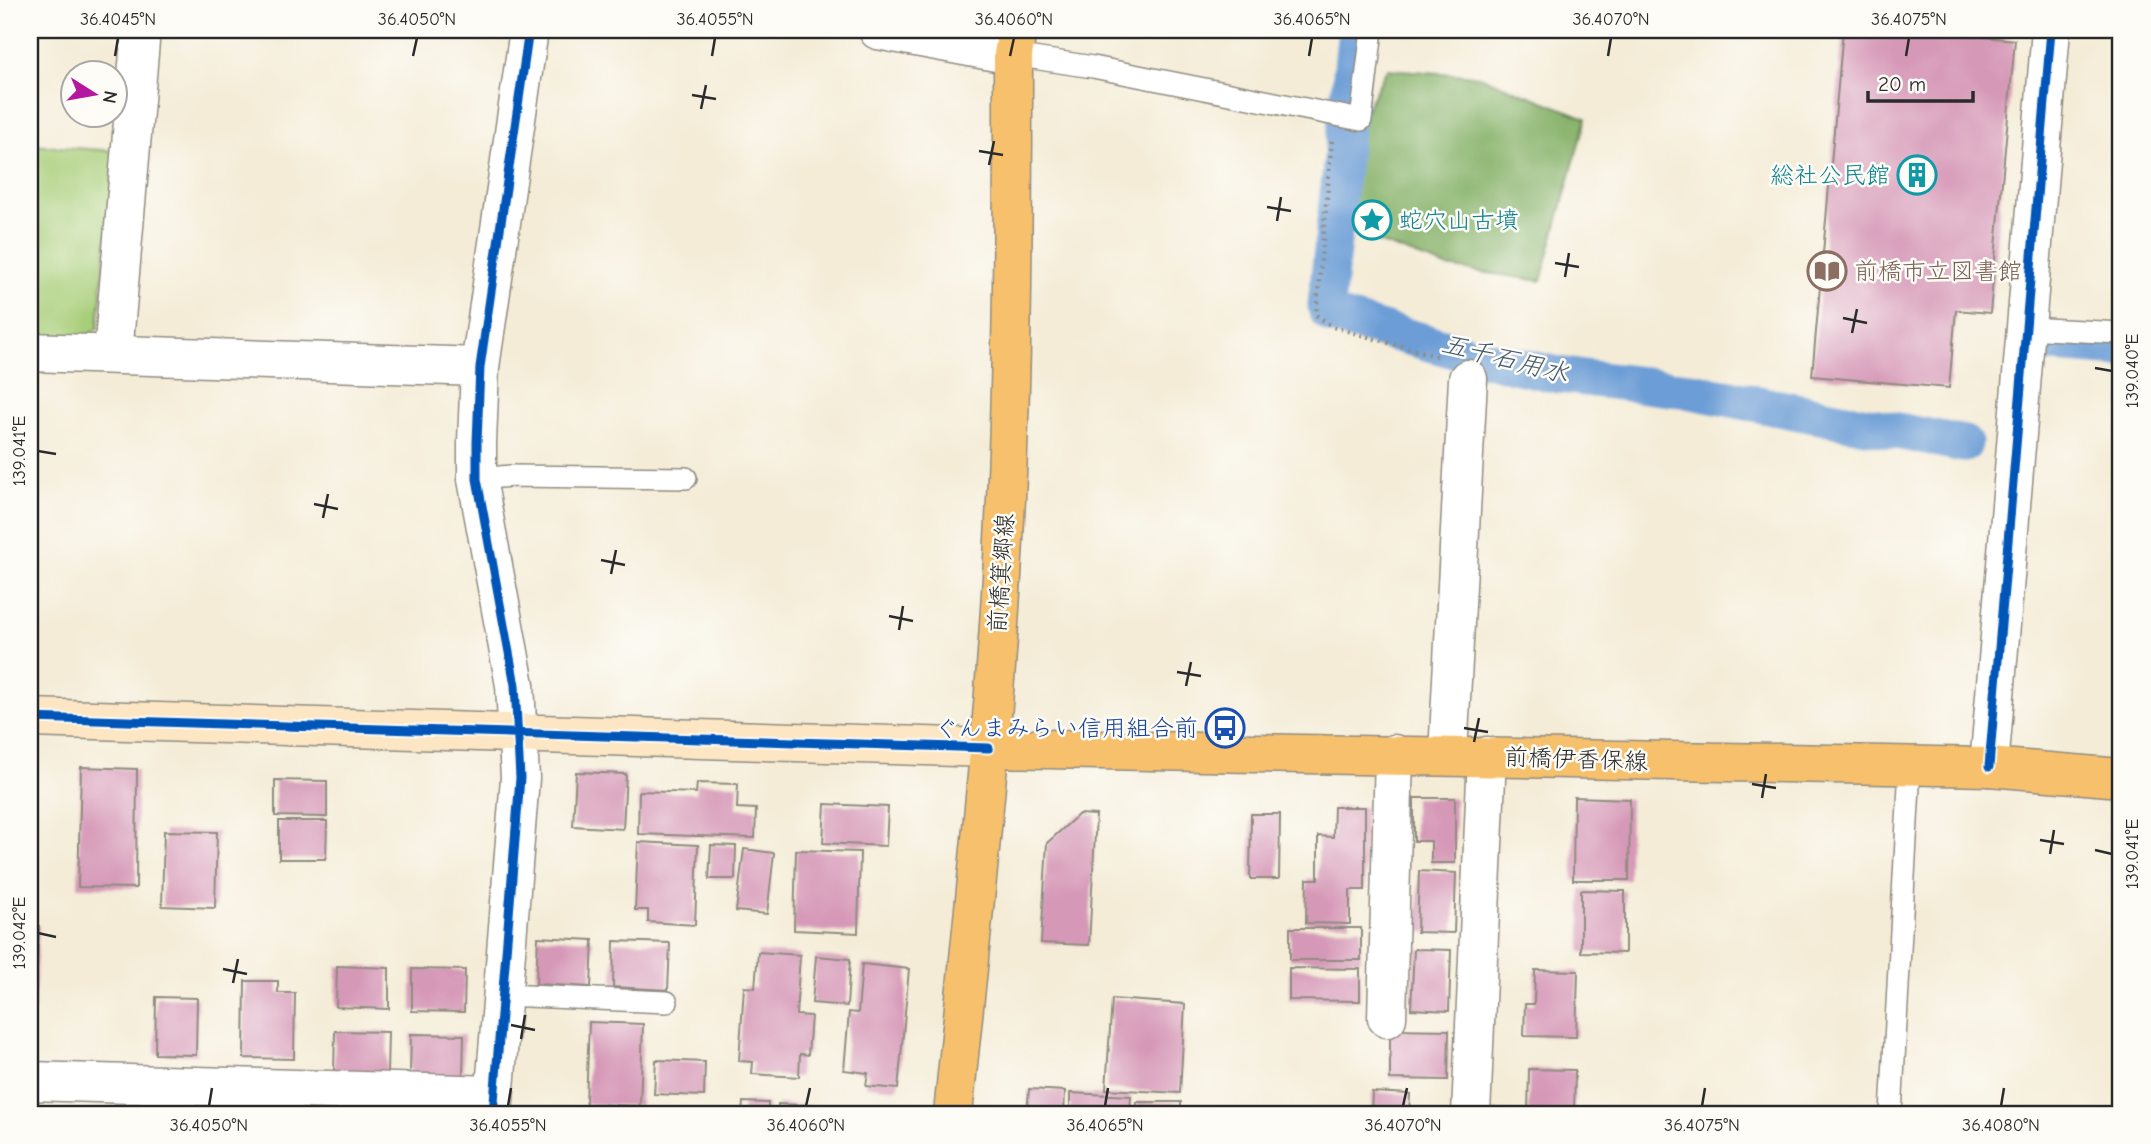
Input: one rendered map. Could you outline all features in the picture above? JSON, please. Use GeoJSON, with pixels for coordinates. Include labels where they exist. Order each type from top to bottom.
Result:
{"type":"FeatureCollection","features":[{"type":"Feature","properties":{"kind":"main road","name":"前橋箕郷線"},"geometry":{"type":"LineString","coordinates":[[953,1114],[989,748],[1010,409],[1015,42]]}},
{"type":"Feature","properties":{"kind":"main road","name":"前橋伊香保線"},"geometry":{"type":"LineString","coordinates":[[989,748],[1989,767],[2121,778]]}},
{"type":"Feature","properties":{"kind":"street"},"geometry":{"type":"LineString","coordinates":[[113,354],[141,30]]}},
{"type":"Feature","properties":{"kind":"street"},"geometry":{"type":"LineString","coordinates":[[30,1082],[104,1099],[493,1105],[520,778],[515,685],[477,479],[480,368],[529,30]]}},
{"type":"Feature","properties":{"kind":"street"},"geometry":{"type":"LineString","coordinates":[[878,30],[1015,42]]}},
{"type":"Feature","properties":{"kind":"street"},"geometry":{"type":"LineString","coordinates":[[1989,767],[2051,30]]}},
{"type":"Feature","properties":{"kind":"street"},"geometry":{"type":"LineString","coordinates":[[30,352],[480,368]]}},
{"type":"Feature","properties":{"kind":"street"},"geometry":{"type":"LineString","coordinates":[[1448,755],[1468,379]]}},
{"type":"Feature","properties":{"kind":"street"},"geometry":{"type":"LineString","coordinates":[[30,718],[989,748]]}},
{"type":"Feature","properties":{"kind":"street"},"geometry":{"type":"LineString","coordinates":[[1387,1018],[1394,754]]}},
{"type":"Feature","properties":{"kind":"street"},"geometry":{"type":"LineString","coordinates":[[1471,1114],[1487,756]]}},
{"type":"Feature","properties":{"kind":"lane"},"geometry":{"type":"LineString","coordinates":[[1015,42],[1107,69],[1361,120],[1372,30]]}},
{"type":"Feature","properties":{"kind":"lane"},"geometry":{"type":"LineString","coordinates":[[2026,328],[2121,333]]}},
{"type":"Feature","properties":{"kind":"lane"},"geometry":{"type":"LineString","coordinates":[[477,479],[511,476],[686,478]]}},
{"type":"Feature","properties":{"kind":"lane"},"geometry":{"type":"LineString","coordinates":[[1891,1114],[1910,767]]}},
{"type":"Feature","properties":{"kind":"lane"},"geometry":{"type":"LineString","coordinates":[[503,995],[667,1002]]}},
{"type":"Feature","properties":{"kind":"path"},"geometry":{"type":"LineString","coordinates":[[1335,114],[1316,315],[1333,327],[1466,364],[1468,379]]}},
{"type":"Feature","properties":{"kind":"green space","name":"蛇穴山古墳"},"geometry":{"type":"Polygon","coordinates":[[[1387,69],[1479,76],[1586,118],[1541,281],[1447,267],[1334,226],[1355,130],[1387,69]]]}},
{"type":"Feature","properties":{"kind":"green space"},"geometry":{"type":"Polygon","coordinates":[[[30,145],[115,151],[98,328],[84,339],[30,338],[30,145]]]}},
{"type":"Feature","properties":{"kind":"building","name":"総社公民館"},"geometry":{"type":"Polygon","coordinates":[[[1843,30],[1908,30],[2015,40],[1990,313],[1956,310],[1949,388],[1812,376],[1843,30]]]}},
{"type":"Feature","properties":{"kind":"building"},"geometry":{"type":"Polygon","coordinates":[[[81,767],[137,769],[136,888],[78,887],[81,767]]]}},
{"type":"Feature","properties":{"kind":"building"},"geometry":{"type":"Polygon","coordinates":[[[576,772],[626,774],[623,829],[573,826],[576,772]]]}},
{"type":"Feature","properties":{"kind":"building"},"geometry":{"type":"Polygon","coordinates":[[[275,780],[327,781],[327,817],[275,816],[275,780]]]}},
{"type":"Feature","properties":{"kind":"building"},"geometry":{"type":"Polygon","coordinates":[[[697,783],[738,784],[737,808],[756,809],[755,838],[638,834],[639,791],[696,793],[697,783]]]}},
{"type":"Feature","properties":{"kind":"building"},"geometry":{"type":"Polygon","coordinates":[[[1574,797],[1630,799],[1629,880],[1573,880],[1574,797]]]}},
{"type":"Feature","properties":{"kind":"building"},"geometry":{"type":"Polygon","coordinates":[[[1414,798],[1455,798],[1455,863],[1431,863],[1431,841],[1414,841],[1414,798]]]}},
{"type":"Feature","properties":{"kind":"building"},"geometry":{"type":"Polygon","coordinates":[[[825,804],[888,807],[886,846],[823,843],[825,804]]]}},
{"type":"Feature","properties":{"kind":"building"},"geometry":{"type":"Polygon","coordinates":[[[1334,807],[1365,807],[1365,890],[1350,890],[1350,924],[1306,923],[1307,879],[1318,879],[1318,836],[1333,837],[1334,807]]]}},
{"type":"Feature","properties":{"kind":"building"},"geometry":{"type":"Polygon","coordinates":[[[1079,814],[1096,815],[1089,945],[1041,943],[1047,843],[1079,814]]]}},
{"type":"Feature","properties":{"kind":"building"},"geometry":{"type":"Polygon","coordinates":[[[1251,814],[1280,814],[1279,879],[1250,879],[1251,814]]]}},
{"type":"Feature","properties":{"kind":"building"},"geometry":{"type":"Polygon","coordinates":[[[279,821],[327,821],[326,859],[279,859],[279,821]]]}},
{"type":"Feature","properties":{"kind":"building"},"geometry":{"type":"Polygon","coordinates":[[[164,831],[217,832],[215,908],[162,906],[164,831]]]}},
{"type":"Feature","properties":{"kind":"building"},"geometry":{"type":"Polygon","coordinates":[[[638,842],[698,845],[695,925],[648,922],[648,910],[635,910],[638,842]]]}},
{"type":"Feature","properties":{"kind":"building"},"geometry":{"type":"Polygon","coordinates":[[[711,845],[736,846],[735,879],[709,879],[711,845]]]}},
{"type":"Feature","properties":{"kind":"building"},"geometry":{"type":"Polygon","coordinates":[[[744,849],[774,853],[767,914],[736,911],[744,849]]]}},
{"type":"Feature","properties":{"kind":"building"},"geometry":{"type":"Polygon","coordinates":[[[796,850],[860,852],[858,933],[794,930],[796,850]]]}},
{"type":"Feature","properties":{"kind":"building"},"geometry":{"type":"Polygon","coordinates":[[[1419,871],[1456,873],[1454,933],[1417,932],[1419,871]]]}},
{"type":"Feature","properties":{"kind":"building"},"geometry":{"type":"Polygon","coordinates":[[[1581,890],[1625,891],[1625,953],[1581,952],[1581,890]]]}},
{"type":"Feature","properties":{"kind":"building"},"geometry":{"type":"Polygon","coordinates":[[[30,926],[39,926],[34,1011],[30,1010],[30,926]]]}},
{"type":"Feature","properties":{"kind":"building"},"geometry":{"type":"Polygon","coordinates":[[[1290,928],[1361,928],[1361,960],[1290,960],[1290,928]]]}},
{"type":"Feature","properties":{"kind":"building"},"geometry":{"type":"Polygon","coordinates":[[[538,937],[593,940],[591,987],[536,984],[538,937]]]}},
{"type":"Feature","properties":{"kind":"building"},"geometry":{"type":"Polygon","coordinates":[[[614,941],[670,943],[668,990],[613,987],[614,941]]]}},
{"type":"Feature","properties":{"kind":"building"},"geometry":{"type":"Polygon","coordinates":[[[1414,949],[1451,950],[1449,1011],[1411,1009],[1414,949]]]}},
{"type":"Feature","properties":{"kind":"building"},"geometry":{"type":"Polygon","coordinates":[[[758,952],[800,955],[796,1015],[811,1016],[808,1055],[800,1054],[799,1077],[752,1074],[753,1062],[739,1061],[744,987],[755,988],[758,952]]]}},
{"type":"Feature","properties":{"kind":"building"},"geometry":{"type":"Polygon","coordinates":[[[816,956],[850,959],[847,1006],[812,1003],[816,956]]]}},
{"type":"Feature","properties":{"kind":"building"},"geometry":{"type":"Polygon","coordinates":[[[862,964],[909,969],[898,1089],[866,1086],[868,1073],[844,1070],[849,1012],[858,1013],[862,964]]]}},
{"type":"Feature","properties":{"kind":"building"},"geometry":{"type":"Polygon","coordinates":[[[337,966],[389,968],[389,1009],[336,1007],[337,966]]]}},
{"type":"Feature","properties":{"kind":"building"},"geometry":{"type":"Polygon","coordinates":[[[1289,968],[1360,969],[1360,1001],[1289,1000],[1289,968]]]}},
{"type":"Feature","properties":{"kind":"building"},"geometry":{"type":"Polygon","coordinates":[[[412,969],[465,970],[464,1012],[412,1011],[412,969]]]}},
{"type":"Feature","properties":{"kind":"building"},"geometry":{"type":"Polygon","coordinates":[[[1535,970],[1578,971],[1576,1037],[1524,1036],[1525,1004],[1534,1004],[1535,970]]]}},
{"type":"Feature","properties":{"kind":"building"},"geometry":{"type":"Polygon","coordinates":[[[245,981],[278,981],[278,993],[295,993],[294,1059],[244,1058],[245,981]]]}},
{"type":"Feature","properties":{"kind":"building"},"geometry":{"type":"Polygon","coordinates":[[[156,997],[197,998],[196,1055],[155,1054],[156,997]]]}},
{"type":"Feature","properties":{"kind":"building"},"geometry":{"type":"Polygon","coordinates":[[[1112,999],[1185,1004],[1180,1093],[1106,1089],[1112,999]]]}},
{"type":"Feature","properties":{"kind":"building"},"geometry":{"type":"Polygon","coordinates":[[[589,1022],[643,1024],[640,1106],[586,1104],[589,1022]]]}},
{"type":"Feature","properties":{"kind":"building"},"geometry":{"type":"Polygon","coordinates":[[[1390,1029],[1449,1030],[1448,1080],[1390,1079],[1390,1029]]]}},
{"type":"Feature","properties":{"kind":"building"},"geometry":{"type":"Polygon","coordinates":[[[335,1031],[388,1032],[387,1074],[334,1072],[335,1031]]]}},
{"type":"Feature","properties":{"kind":"building"},"geometry":{"type":"Polygon","coordinates":[[[411,1034],[464,1035],[463,1076],[410,1075],[411,1034]]]}},
{"type":"Feature","properties":{"kind":"building"},"geometry":{"type":"Polygon","coordinates":[[[656,1060],[705,1062],[704,1096],[654,1094],[656,1060]]]}},
{"type":"Feature","properties":{"kind":"building"},"geometry":{"type":"Polygon","coordinates":[[[1529,1069],[1575,1070],[1574,1114],[1492,1114],[1492,1111],[1528,1112],[1529,1069]]]}},
{"type":"Feature","properties":{"kind":"building"},"geometry":{"type":"Polygon","coordinates":[[[1029,1089],[1065,1091],[1064,1114],[1027,1114],[1029,1089]]]}},
{"type":"Feature","properties":{"kind":"building"},"geometry":{"type":"Polygon","coordinates":[[[1372,1092],[1410,1094],[1409,1114],[1371,1114],[1372,1092]]]}},
{"type":"Feature","properties":{"kind":"building"},"geometry":{"type":"Polygon","coordinates":[[[1070,1093],[1131,1096],[1130,1114],[1070,1114],[1070,1093]]]}},
{"type":"Feature","properties":{"kind":"building"},"geometry":{"type":"Polygon","coordinates":[[[743,1102],[768,1103],[768,1114],[742,1114],[743,1102]]]}},
{"type":"Feature","properties":{"kind":"building"},"geometry":{"type":"Polygon","coordinates":[[[1137,1102],[1181,1102],[1181,1114],[1137,1114],[1137,1102]]]}},
{"type":"Feature","properties":{"kind":"building"},"geometry":{"type":"Polygon","coordinates":[[[778,1104],[841,1107],[840,1114],[777,1114],[778,1104]]]}},
{"type":"Feature","properties":{"kind":"building"},"geometry":{"type":"Polygon","coordinates":[[[851,1109],[898,1111],[898,1114],[851,1114],[851,1109]]]}},
{"type":"Feature","properties":{"kind":"building"},"geometry":{"type":"Polygon","coordinates":[[[273,1110],[308,1112],[308,1114],[273,1114],[273,1110]]]}},
{"type":"Feature","properties":{"kind":"waterway","name":"五千石用水"},"geometry":{"type":"LineString","coordinates":[[1356,30],[1326,305],[1327,311],[1333,316],[1486,359],[1559,375],[1686,390],[1964,444]]}},
{"type":"Feature","properties":{"kind":"waterway","name":"五千石用水"},"geometry":{"type":"LineString","coordinates":[[2039,343],[2121,349]]}},
{"type":"Feature","properties":{"kind":"cycle path"},"geometry":{"type":"LineString","coordinates":[[493,1114],[520,778],[515,685],[477,479],[477,442],[480,367],[529,30]]}},
{"type":"Feature","properties":{"kind":"cycle path"},"geometry":{"type":"LineString","coordinates":[[1989,767],[2051,30]]}},
{"type":"Feature","properties":{"kind":"cycle path"},"geometry":{"type":"LineString","coordinates":[[30,718],[989,748]]}},
{"type":"Feature","properties":{"kind":"place","name":"総社公民館"},"geometry":{"type":"Point","coordinates":[1917,175]}},
{"type":"Feature","properties":{"kind":"place","name":"蛇穴山古墳"},"geometry":{"type":"Point","coordinates":[1372,220]}},
{"type":"Feature","properties":{"kind":"place","name":"前橋市立図書館"},"geometry":{"type":"Point","coordinates":[1827,271]}},
{"type":"Feature","properties":{"kind":"place","name":"ぐんまみらい信用組合前"},"geometry":{"type":"Point","coordinates":[1225,728]}}]}
